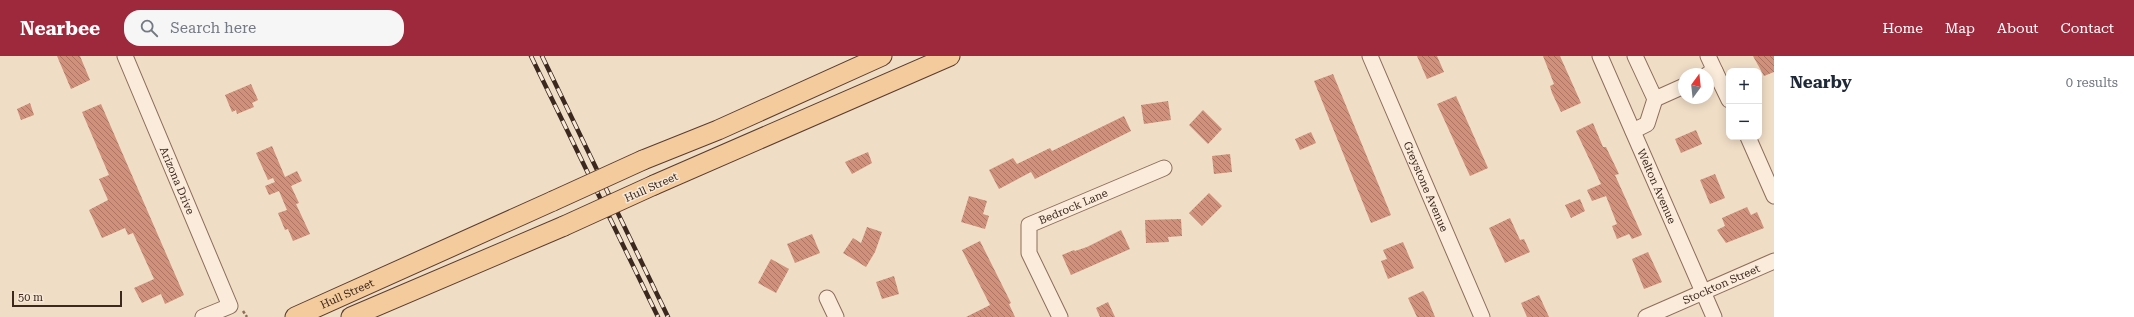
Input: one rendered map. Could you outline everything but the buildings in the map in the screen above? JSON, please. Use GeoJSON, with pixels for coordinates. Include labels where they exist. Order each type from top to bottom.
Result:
{"type":"FeatureCollection","features":[{"type":"Feature","properties":{"kind":"main road","name":"Hull Street"},"geometry":{"type":"LineString","coordinates":[[295,317],[643,160],[718,130],[882,56]]}},
{"type":"Feature","properties":{"kind":"main road","name":"Hull Street"},"geometry":{"type":"LineString","coordinates":[[351,317],[564,226],[654,185],[950,56]]}},
{"type":"Feature","properties":{"kind":"street","name":"Arizona Drive"},"geometry":{"type":"LineString","coordinates":[[125,56],[230,306],[203,317]]}},
{"type":"Feature","properties":{"kind":"street","name":"Greystone Avenue"},"geometry":{"type":"LineString","coordinates":[[1370,56],[1482,317]]}},
{"type":"Feature","properties":{"kind":"street","name":"Welton Avenue"},"geometry":{"type":"LineString","coordinates":[[1600,56],[1714,317]]}},
{"type":"Feature","properties":{"kind":"street"},"geometry":{"type":"LineString","coordinates":[[1633,131],[1647,124],[1655,99],[1635,56]]}},
{"type":"Feature","properties":{"kind":"street"},"geometry":{"type":"LineString","coordinates":[[1708,56],[1710,68]]}},
{"type":"Feature","properties":{"kind":"street"},"geometry":{"type":"LineString","coordinates":[[1714,78],[1726,96]]}},
{"type":"Feature","properties":{"kind":"street"},"geometry":{"type":"LineString","coordinates":[[1655,99],[1678,89]]}},
{"type":"Feature","properties":{"kind":"street"},"geometry":{"type":"LineString","coordinates":[[1749,140],[1774,196]]}},
{"type":"Feature","properties":{"kind":"street","name":"Bedrock Lane"},"geometry":{"type":"LineString","coordinates":[[1060,317],[1029,252],[1029,225],[1164,168]]}},
{"type":"Feature","properties":{"kind":"street","name":"Stockton Street"},"geometry":{"type":"LineString","coordinates":[[1646,317],[1774,261]]}},
{"type":"Feature","properties":{"kind":"street"},"geometry":{"type":"LineString","coordinates":[[827,298],[836,317]]}},
{"type":"Feature","properties":{"kind":"railway"},"geometry":{"type":"LineString","coordinates":[[531,56],[658,317]]}},
{"type":"Feature","properties":{"kind":"railway"},"geometry":{"type":"LineString","coordinates":[[542,56],[668,317]]}}]}
